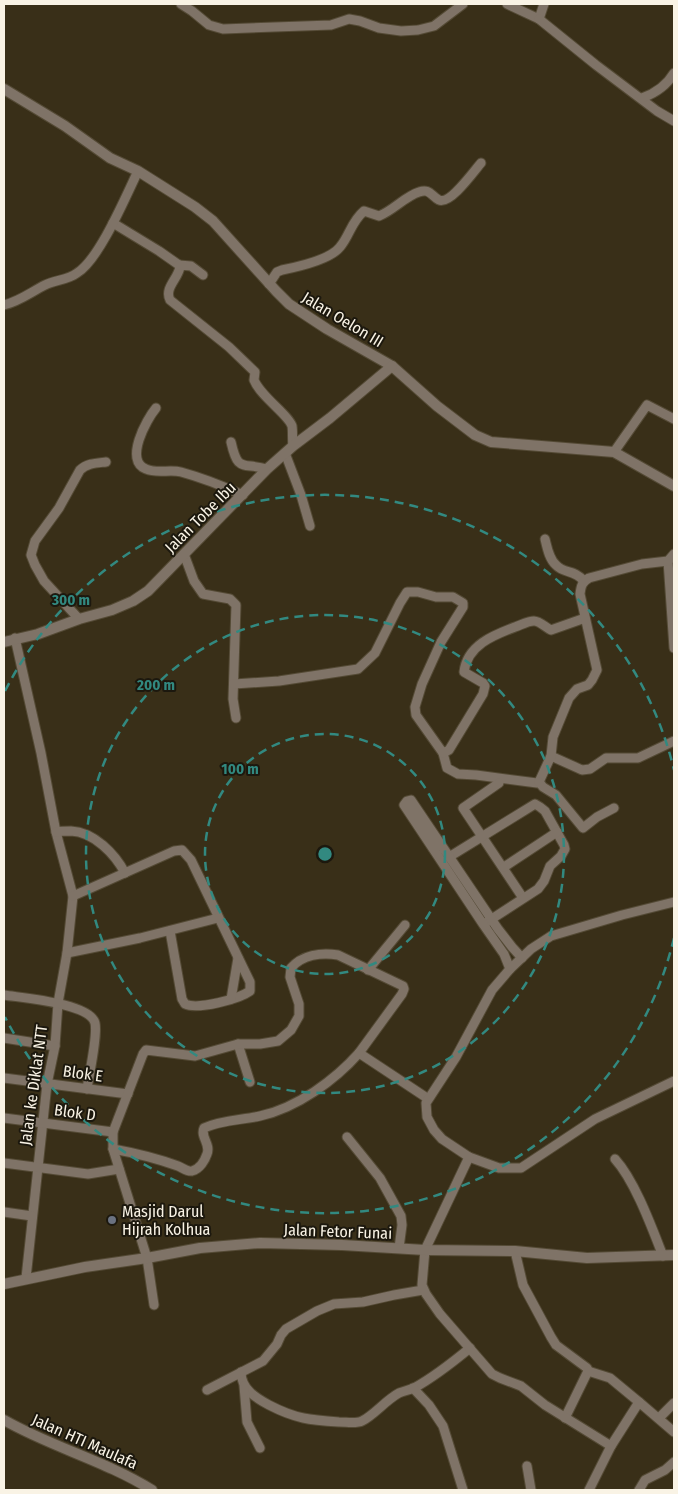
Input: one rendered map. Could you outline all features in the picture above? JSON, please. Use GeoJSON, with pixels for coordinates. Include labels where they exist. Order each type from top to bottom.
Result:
{"type":"FeatureCollection","features":[{"type":"Feature","properties":{"kind":"street"},"geometry":{"type":"LineString","coordinates":[[181,4],[209,25],[223,29],[331,25],[349,19],[401,32],[434,26],[463,4]]}},
{"type":"Feature","properties":{"kind":"street"},"geometry":{"type":"LineString","coordinates":[[507,4],[539,19],[596,65],[657,111],[674,121]]}},
{"type":"Feature","properties":{"kind":"street"},"geometry":{"type":"LineString","coordinates":[[539,19],[544,4]]}},
{"type":"Feature","properties":{"kind":"street"},"geometry":{"type":"LineString","coordinates":[[642,98],[666,84],[674,73]]}},
{"type":"Feature","properties":{"kind":"street","name":"Jalan Oelon III"},"geometry":{"type":"LineString","coordinates":[[4,89],[64,126],[110,158],[138,171],[195,207],[213,222],[269,284],[290,304],[313,320],[392,366],[437,406],[482,439],[518,445],[614,452],[674,486]]}},
{"type":"Feature","properties":{"kind":"street"},"geometry":{"type":"LineString","coordinates":[[269,284],[277,272],[334,253],[341,246],[357,217],[364,211],[379,216],[410,196],[425,190],[440,200],[446,200],[457,192],[481,163]]}},
{"type":"Feature","properties":{"kind":"street"},"geometry":{"type":"LineString","coordinates":[[4,304],[23,298],[46,284],[70,277],[83,269],[113,223],[138,171]]}},
{"type":"Feature","properties":{"kind":"street"},"geometry":{"type":"LineString","coordinates":[[113,223],[179,265],[191,266],[203,275]]}},
{"type":"Feature","properties":{"kind":"street"},"geometry":{"type":"LineString","coordinates":[[179,265],[178,276],[168,290],[170,300],[229,347],[254,370],[254,383],[290,421],[293,446]]}},
{"type":"Feature","properties":{"kind":"street","name":"Jalan Tobe Ibu"},"geometry":{"type":"LineString","coordinates":[[4,642],[14,638],[38,634],[79,619],[112,610],[133,601],[148,591],[267,469],[392,366]]}},
{"type":"Feature","properties":{"kind":"street"},"geometry":{"type":"LineString","coordinates":[[614,452],[647,405],[674,419]]}},
{"type":"Feature","properties":{"kind":"street"},"geometry":{"type":"LineString","coordinates":[[156,408],[150,415],[138,442],[137,460],[142,467],[154,471],[178,471],[218,484],[243,495]]}},
{"type":"Feature","properties":{"kind":"street"},"geometry":{"type":"LineString","coordinates":[[231,442],[236,459],[240,464],[267,469]]}},
{"type":"Feature","properties":{"kind":"street"},"geometry":{"type":"LineString","coordinates":[[285,453],[301,494],[310,526]]}},
{"type":"Feature","properties":{"kind":"street"},"geometry":{"type":"LineString","coordinates":[[79,619],[44,581],[32,559],[33,546],[59,508],[80,470],[93,463],[106,462]]}},
{"type":"Feature","properties":{"kind":"street"},"geometry":{"type":"LineString","coordinates":[[545,539],[554,565],[578,574],[584,581]]}},
{"type":"Feature","properties":{"kind":"street"},"geometry":{"type":"LineString","coordinates":[[184,554],[194,581],[203,594],[230,599],[236,605],[233,699],[236,718]]}},
{"type":"Feature","properties":{"kind":"street"},"geometry":{"type":"LineString","coordinates":[[539,782],[551,756],[553,737],[569,698],[577,689],[588,685],[597,670],[580,594],[581,586],[584,581],[595,576],[642,564],[668,561],[674,554]]}},
{"type":"Feature","properties":{"kind":"street"},"geometry":{"type":"LineString","coordinates":[[668,561],[674,648]]}},
{"type":"Feature","properties":{"kind":"street"},"geometry":{"type":"LineString","coordinates":[[234,684],[279,681],[358,669],[375,653],[407,592],[418,592],[436,597],[457,597],[464,603],[463,607],[437,650],[422,684],[415,707],[416,715],[443,753],[448,768],[458,774],[539,782]]}},
{"type":"Feature","properties":{"kind":"street"},"geometry":{"type":"LineString","coordinates":[[443,753],[449,750],[483,694],[485,686],[465,673],[464,669],[470,656],[481,642],[531,621],[537,621],[551,630],[585,618]]}},
{"type":"Feature","properties":{"kind":"street","name":"Jalan ke Diklat NTT"},"geometry":{"type":"LineString","coordinates":[[14,638],[41,753],[56,832],[73,896],[67,953],[58,1003],[55,1046],[47,1084],[26,1278]]}},
{"type":"Feature","properties":{"kind":"street"},"geometry":{"type":"LineString","coordinates":[[551,756],[586,770],[606,758],[638,758],[674,741]]}},
{"type":"Feature","properties":{"kind":"street"},"geometry":{"type":"LineString","coordinates":[[539,782],[543,787],[556,795],[584,828],[597,817],[614,808]]}},
{"type":"Feature","properties":{"kind":"street"},"geometry":{"type":"LineString","coordinates":[[499,783],[463,808],[504,866],[523,898]]}},
{"type":"Feature","properties":{"kind":"street"},"geometry":{"type":"LineString","coordinates":[[510,969],[504,954],[483,924],[446,860],[411,800],[408,801],[404,805],[446,860],[492,919],[512,948],[522,958]]}},
{"type":"Feature","properties":{"kind":"street"},"geometry":{"type":"LineString","coordinates":[[446,860],[535,804],[545,811],[565,849],[561,856],[550,866],[538,890],[483,924]]}},
{"type":"Feature","properties":{"kind":"street"},"geometry":{"type":"LineString","coordinates":[[56,832],[72,831],[91,838],[106,848],[119,862],[125,873]]}},
{"type":"Feature","properties":{"kind":"street"},"geometry":{"type":"LineString","coordinates":[[504,866],[557,832]]}},
{"type":"Feature","properties":{"kind":"street"},"geometry":{"type":"LineString","coordinates":[[73,896],[182,850],[191,860],[238,958],[251,987],[250,991],[231,999],[195,1006],[185,1004],[182,998],[170,931]]}},
{"type":"Feature","properties":{"kind":"street"},"geometry":{"type":"LineString","coordinates":[[674,902],[561,931],[531,949],[492,990],[456,1057],[427,1098],[426,1110],[434,1130],[442,1138],[470,1157],[499,1168],[521,1168],[595,1119],[674,1081]]}},
{"type":"Feature","properties":{"kind":"street"},"geometry":{"type":"LineString","coordinates":[[67,953],[170,931],[218,918]]}},
{"type":"Feature","properties":{"kind":"street"},"geometry":{"type":"LineString","coordinates":[[368,970],[405,925]]}},
{"type":"Feature","properties":{"kind":"street"},"geometry":{"type":"LineString","coordinates":[[113,1149],[138,1153],[186,1170],[195,1170],[201,1165],[208,1151],[203,1134],[204,1128],[260,1116],[293,1104],[346,1068],[402,994],[403,986],[332,954],[310,956],[298,961],[291,968],[290,972],[299,1008],[297,1021],[282,1038],[273,1042],[238,1044],[195,1056],[146,1050],[113,1132],[113,1149],[148,1258],[154,1305]]}},
{"type":"Feature","properties":{"kind":"street"},"geometry":{"type":"LineString","coordinates":[[231,999],[238,958]]}},
{"type":"Feature","properties":{"kind":"street"},"geometry":{"type":"LineString","coordinates":[[4,995],[58,1003],[85,1012],[95,1022],[95,1036],[87,1089]]}},
{"type":"Feature","properties":{"kind":"street"},"geometry":{"type":"LineString","coordinates":[[4,1038],[55,1046]]}},
{"type":"Feature","properties":{"kind":"street"},"geometry":{"type":"LineString","coordinates":[[238,1044],[250,1082]]}},
{"type":"Feature","properties":{"kind":"street"},"geometry":{"type":"LineString","coordinates":[[359,1053],[427,1098]]}},
{"type":"Feature","properties":{"kind":"street","name":"Blok E"},"geometry":{"type":"LineString","coordinates":[[4,1078],[128,1094]]}},
{"type":"Feature","properties":{"kind":"street","name":"Blok D"},"geometry":{"type":"LineString","coordinates":[[4,1118],[113,1132]]}},
{"type":"Feature","properties":{"kind":"street"},"geometry":{"type":"LineString","coordinates":[[347,1137],[380,1178],[401,1216],[402,1226],[399,1248]]}},
{"type":"Feature","properties":{"kind":"street"},"geometry":{"type":"LineString","coordinates":[[470,1157],[425,1250],[423,1290],[440,1314],[496,1377],[521,1386],[545,1405],[611,1446]]}},
{"type":"Feature","properties":{"kind":"street"},"geometry":{"type":"LineString","coordinates":[[615,1159],[621,1165],[633,1187],[663,1256]]}},
{"type":"Feature","properties":{"kind":"street"},"geometry":{"type":"LineString","coordinates":[[4,1163],[88,1174],[119,1169]]}},
{"type":"Feature","properties":{"kind":"street"},"geometry":{"type":"LineString","coordinates":[[4,1212],[32,1216]]}},
{"type":"Feature","properties":{"kind":"street","name":"Jalan Fetor Funai"},"geometry":{"type":"LineString","coordinates":[[4,1284],[85,1266],[148,1258],[200,1248],[260,1243],[425,1250],[514,1251],[587,1258],[674,1254]]}},
{"type":"Feature","properties":{"kind":"street"},"geometry":{"type":"LineString","coordinates":[[514,1251],[520,1279],[556,1345],[587,1368],[588,1371],[610,1378],[674,1432]]}},
{"type":"Feature","properties":{"kind":"street"},"geometry":{"type":"LineString","coordinates":[[207,1390],[263,1361],[270,1355],[286,1329],[317,1311],[334,1304],[374,1301],[394,1294],[423,1290]]}},
{"type":"Feature","properties":{"kind":"street"},"geometry":{"type":"LineString","coordinates":[[244,1386],[264,1402],[303,1419],[326,1422],[361,1421],[397,1394],[413,1388],[470,1348]]}},
{"type":"Feature","properties":{"kind":"street"},"geometry":{"type":"LineString","coordinates":[[565,1418],[588,1371]]}},
{"type":"Feature","properties":{"kind":"street"},"geometry":{"type":"LineString","coordinates":[[242,1372],[241,1380],[244,1386],[247,1422],[260,1448]]}},
{"type":"Feature","properties":{"kind":"street"},"geometry":{"type":"LineString","coordinates":[[413,1388],[429,1405],[446,1431],[462,1490]]}},
{"type":"Feature","properties":{"kind":"street"},"geometry":{"type":"LineString","coordinates":[[589,1490],[611,1446],[639,1402]]}},
{"type":"Feature","properties":{"kind":"street"},"geometry":{"type":"LineString","coordinates":[[659,1418],[674,1403]]}},
{"type":"Feature","properties":{"kind":"street","name":"Jalan HTI Maulafa"},"geometry":{"type":"LineString","coordinates":[[4,1420],[72,1453],[121,1472],[152,1490]]}},
{"type":"Feature","properties":{"kind":"street"},"geometry":{"type":"LineString","coordinates":[[640,1490],[644,1480],[665,1470],[674,1462]]}},
{"type":"Feature","properties":{"kind":"street"},"geometry":{"type":"LineString","coordinates":[[527,1466],[531,1490]]}},
{"type":"Feature","properties":{"kind":"place","name":"Masjid Darul Hijrah Kolhua"},"geometry":{"type":"Point","coordinates":[112,1220]}}]}
